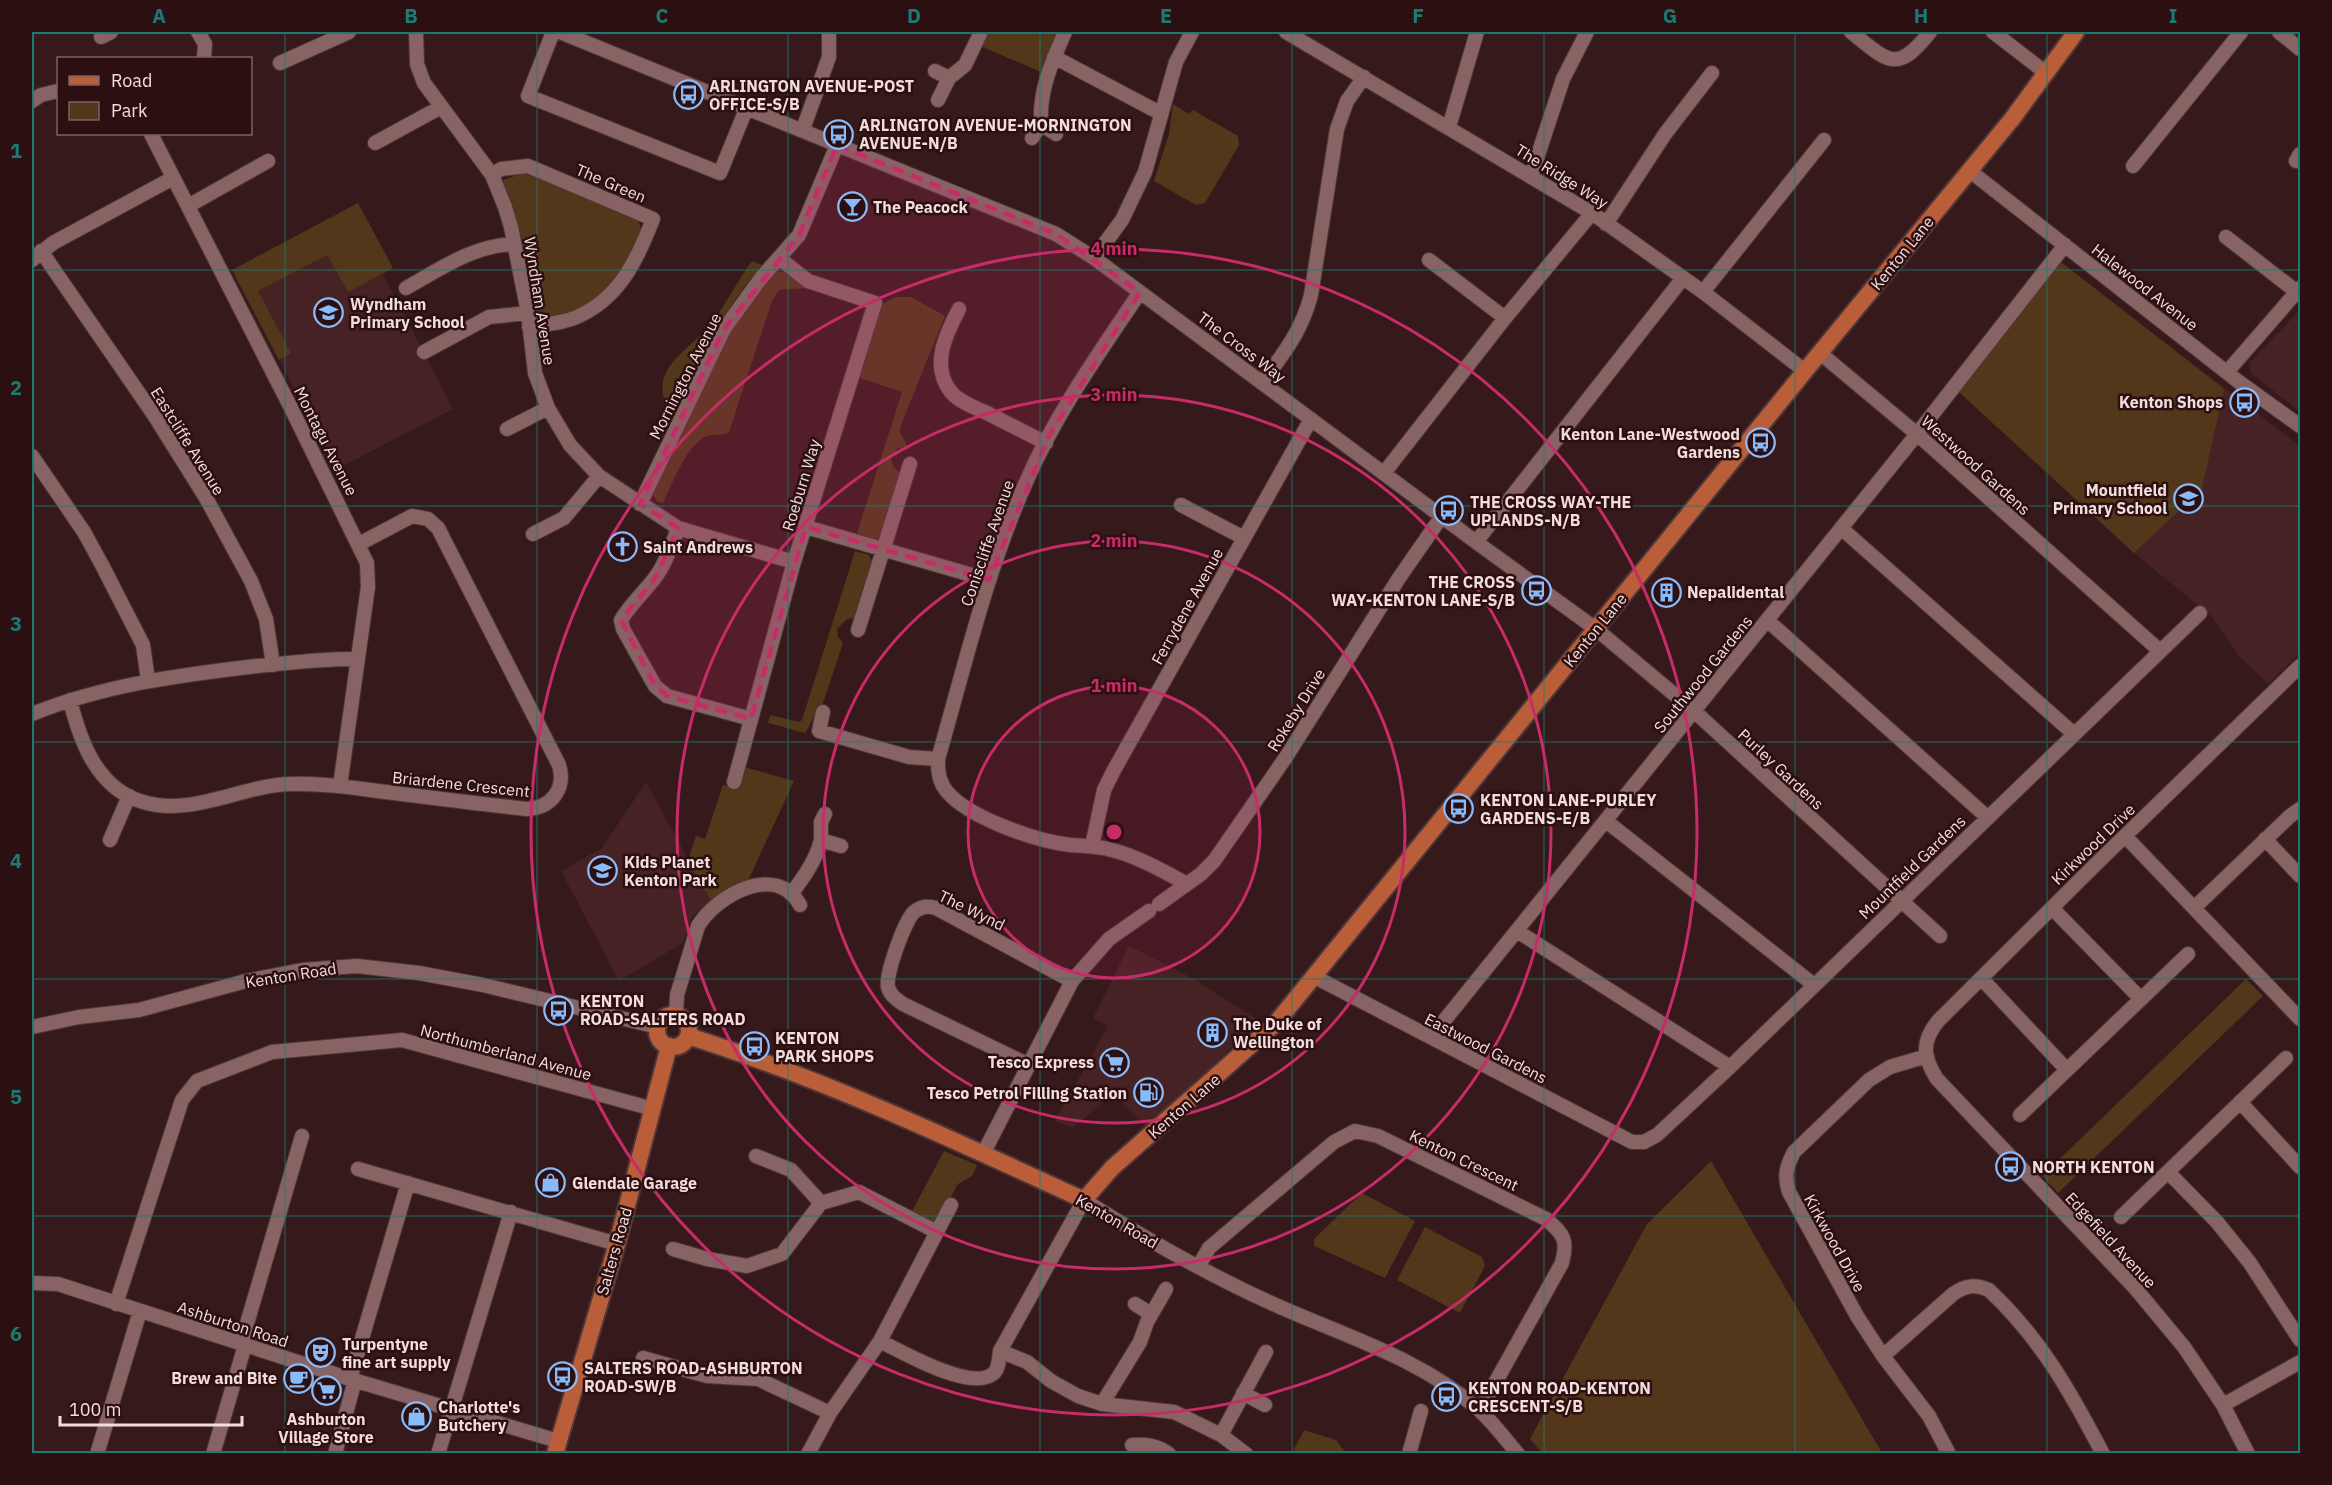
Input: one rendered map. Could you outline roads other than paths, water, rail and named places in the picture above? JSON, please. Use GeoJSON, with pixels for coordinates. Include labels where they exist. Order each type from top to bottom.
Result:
{"type":"FeatureCollection","features":[{"type":"Feature","properties":{"kind":"main road","name":"Kenton Lane"},"geometry":{"type":"LineString","coordinates":[[1084,1200],[1112,1168],[1276,1023],[1970,171],[2076,32]]}},
{"type":"Feature","properties":{"kind":"main road"},"geometry":{"type":"LineString","coordinates":[[672,1015],[676,1016],[687,1024],[688,1036],[686,1041],[679,1046],[669,1046],[662,1043],[657,1035],[658,1027],[663,1019],[672,1015]]}},
{"type":"Feature","properties":{"kind":"main road","name":"Kenton Road"},"geometry":{"type":"LineString","coordinates":[[688,1036],[746,1055],[846,1094],[1084,1200]]}},
{"type":"Feature","properties":{"kind":"main road","name":"Salters Road"},"geometry":{"type":"LineString","coordinates":[[556,1448],[617,1244],[669,1046]]}},
{"type":"Feature","properties":{"kind":"street"},"geometry":{"type":"LineString","coordinates":[[198,32],[205,44],[204,57]]}},
{"type":"Feature","properties":{"kind":"street"},"geometry":{"type":"LineString","coordinates":[[280,63],[349,32]]}},
{"type":"Feature","properties":{"kind":"street","name":"Wyndham Avenue"},"geometry":{"type":"LineString","coordinates":[[416,32],[417,64],[424,82],[492,175],[505,207],[528,320],[535,373],[548,408],[570,445],[598,476],[678,528],[794,562]]}},
{"type":"Feature","properties":{"kind":"street"},"geometry":{"type":"LineString","coordinates":[[553,32],[528,96],[720,173],[747,107]]}},
{"type":"Feature","properties":{"kind":"street"},"geometry":{"type":"LineString","coordinates":[[802,129],[829,57],[829,32]]}},
{"type":"Feature","properties":{"kind":"street"},"geometry":{"type":"LineString","coordinates":[[938,100],[949,78],[965,65],[981,32]]}},
{"type":"Feature","properties":{"kind":"street"},"geometry":{"type":"LineString","coordinates":[[1032,138],[1041,124],[1040,108],[1045,77],[1065,32]]}},
{"type":"Feature","properties":{"kind":"street"},"geometry":{"type":"LineString","coordinates":[[1094,258],[1122,220],[1145,172],[1176,62],[1192,32]]}},
{"type":"Feature","properties":{"kind":"street","name":"The Ridge Way"},"geometry":{"type":"LineString","coordinates":[[1286,32],[1364,76],[1592,213],[1703,292],[1805,371]]}},
{"type":"Feature","properties":{"kind":"street"},"geometry":{"type":"LineString","coordinates":[[1449,128],[1477,32]]}},
{"type":"Feature","properties":{"kind":"street"},"geometry":{"type":"LineString","coordinates":[[1531,176],[1563,79],[1587,32]]}},
{"type":"Feature","properties":{"kind":"street"},"geometry":{"type":"LineString","coordinates":[[1851,32],[1890,60],[1903,59],[1917,48],[1930,32]]}},
{"type":"Feature","properties":{"kind":"street"},"geometry":{"type":"LineString","coordinates":[[1993,32],[2046,73]]}},
{"type":"Feature","properties":{"kind":"street"},"geometry":{"type":"LineString","coordinates":[[2133,166],[2241,32]]}},
{"type":"Feature","properties":{"kind":"street"},"geometry":{"type":"LineString","coordinates":[[2279,32],[2301,49]]}},
{"type":"Feature","properties":{"kind":"street","name":"The Cross Way"},"geometry":{"type":"LineString","coordinates":[[568,33],[1056,234],[1094,258],[1596,629]]}},
{"type":"Feature","properties":{"kind":"street"},"geometry":{"type":"LineString","coordinates":[[1054,57],[1160,113]]}},
{"type":"Feature","properties":{"kind":"street"},"geometry":{"type":"LineString","coordinates":[[935,71],[949,78]]}},
{"type":"Feature","properties":{"kind":"street"},"geometry":{"type":"LineString","coordinates":[[1606,224],[1665,134],[1712,73]]}},
{"type":"Feature","properties":{"kind":"street"},"geometry":{"type":"LineString","coordinates":[[1262,383],[1296,337],[1305,318],[1311,295],[1337,129],[1347,101],[1364,76]]}},
{"type":"Feature","properties":{"kind":"street"},"geometry":{"type":"LineString","coordinates":[[32,100],[57,91]]}},
{"type":"Feature","properties":{"kind":"street"},"geometry":{"type":"LineString","coordinates":[[375,143],[441,107]]}},
{"type":"Feature","properties":{"kind":"street"},"geometry":{"type":"LineString","coordinates":[[1041,124],[1056,134]]}},
{"type":"Feature","properties":{"kind":"street","name":"Montagu Avenue"},"geometry":{"type":"LineString","coordinates":[[152,135],[359,544],[368,573],[340,786]]}},
{"type":"Feature","properties":{"kind":"street"},"geometry":{"type":"LineString","coordinates":[[1703,292],[1824,140]]}},
{"type":"Feature","properties":{"kind":"street","name":"Mornington Avenue"},"geometry":{"type":"LineString","coordinates":[[640,504],[724,329],[760,278],[799,235],[837,145]]}},
{"type":"Feature","properties":{"kind":"street"},"geometry":{"type":"LineString","coordinates":[[188,206],[268,161]]}},
{"type":"Feature","properties":{"kind":"street","name":"The Green"},"geometry":{"type":"LineString","coordinates":[[492,175],[501,170],[528,166],[653,219],[639,257],[622,282],[605,299],[583,315],[528,320]]}},
{"type":"Feature","properties":{"kind":"street","name":"Halewood Avenue"},"geometry":{"type":"LineString","coordinates":[[1970,171],[2227,372],[2301,426]]}},
{"type":"Feature","properties":{"kind":"street"},"geometry":{"type":"LineString","coordinates":[[36,255],[173,178]]}},
{"type":"Feature","properties":{"kind":"street"},"geometry":{"type":"LineString","coordinates":[[1384,473],[1592,213]]}},
{"type":"Feature","properties":{"kind":"street"},"geometry":{"type":"LineString","coordinates":[[2226,237],[2299,290],[2227,372]]}},
{"type":"Feature","properties":{"kind":"street"},"geometry":{"type":"LineString","coordinates":[[406,288],[470,253],[500,244],[514,244]]}},
{"type":"Feature","properties":{"kind":"street","name":"Southwood Gardens"},"geometry":{"type":"LineString","coordinates":[[1431,1037],[1917,434],[2065,245]]}},
{"type":"Feature","properties":{"kind":"street","name":"Eastcliffe Avenue"},"geometry":{"type":"LineString","coordinates":[[36,255],[154,415],[206,498],[251,581],[266,619],[273,665]]}},
{"type":"Feature","properties":{"kind":"street","name":"Roeburn Way"},"geometry":{"type":"LineString","coordinates":[[734,782],[794,562],[875,303],[808,281],[779,258]]}},
{"type":"Feature","properties":{"kind":"street"},"geometry":{"type":"LineString","coordinates":[[1429,260],[1506,318]]}},
{"type":"Feature","properties":{"kind":"street"},"geometry":{"type":"LineString","coordinates":[[1476,542],[1683,278]]}},
{"type":"Feature","properties":{"kind":"street","name":"Coniscliffe Avenue"},"geometry":{"type":"LineString","coordinates":[[938,759],[989,580],[1015,508],[1046,443],[1088,370],[1140,292]]}},
{"type":"Feature","properties":{"kind":"street"},"geometry":{"type":"LineString","coordinates":[[959,309],[946,333],[941,352],[940,364],[951,393],[964,402],[1046,443]]}},
{"type":"Feature","properties":{"kind":"street"},"geometry":{"type":"LineString","coordinates":[[424,352],[489,317],[528,320]]}},
{"type":"Feature","properties":{"kind":"street","name":"Westwood Gardens"},"geometry":{"type":"LineString","coordinates":[[1820,353],[1917,434],[2160,651]]}},
{"type":"Feature","properties":{"kind":"street"},"geometry":{"type":"LineString","coordinates":[[507,429],[548,408]]}},
{"type":"Feature","properties":{"kind":"street","name":"Ferrydene Avenue"},"geometry":{"type":"LineString","coordinates":[[1092,846],[1104,790],[1114,770],[1311,419]]}},
{"type":"Feature","properties":{"kind":"street"},"geometry":{"type":"LineString","coordinates":[[32,456],[84,532],[102,565],[142,645],[148,680]]}},
{"type":"Feature","properties":{"kind":"street"},"geometry":{"type":"LineString","coordinates":[[858,630],[910,464]]}},
{"type":"Feature","properties":{"kind":"street"},"geometry":{"type":"LineString","coordinates":[[533,534],[564,518],[598,476]]}},
{"type":"Feature","properties":{"kind":"street"},"geometry":{"type":"LineString","coordinates":[[1181,505],[1244,538]]}},
{"type":"Feature","properties":{"kind":"street","name":"Briardene Crescent"},"geometry":{"type":"LineString","coordinates":[[70,700],[79,735],[93,763],[110,783],[142,802],[172,806],[189,805],[274,784],[340,786],[527,809],[539,808],[550,801],[558,791],[561,778],[559,765],[434,523],[423,517],[412,516],[359,544]]}},
{"type":"Feature","properties":{"kind":"street","name":"Rokeby Drive"},"geometry":{"type":"LineString","coordinates":[[983,1154],[1072,981],[1115,934],[1187,884],[1214,861],[1286,757],[1399,578],[1442,516]]}},
{"type":"Feature","properties":{"kind":"street"},"geometry":{"type":"LineString","coordinates":[[806,527],[989,580]]}},
{"type":"Feature","properties":{"kind":"street"},"geometry":{"type":"LineString","coordinates":[[678,528],[655,578],[621,620],[622,629],[654,686],[667,696],[751,720]]}},
{"type":"Feature","properties":{"kind":"street"},"geometry":{"type":"LineString","coordinates":[[1841,528],[2074,734]]}},
{"type":"Feature","properties":{"kind":"street","name":"Mountfield Gardens"},"geometry":{"type":"LineString","coordinates":[[1644,1142],[1657,1135],[1730,1067],[2200,613]]}},
{"type":"Feature","properties":{"kind":"street"},"geometry":{"type":"LineString","coordinates":[[1767,621],[1987,817]]}},
{"type":"Feature","properties":{"kind":"street","name":"Purley Gardens"},"geometry":{"type":"LineString","coordinates":[[1596,629],[1694,711],[1940,936]]}},
{"type":"Feature","properties":{"kind":"street"},"geometry":{"type":"LineString","coordinates":[[32,714],[70,700],[148,680],[273,665],[358,658]]}},
{"type":"Feature","properties":{"kind":"street","name":"Kirkwood Drive"},"geometry":{"type":"LineString","coordinates":[[1949,1454],[1929,1416],[1883,1356],[1857,1316],[1789,1192],[1785,1178],[1786,1166],[1794,1152],[1869,1080],[1890,1067],[1928,1060],[1925,1046],[1929,1032],[2125,836],[2301,666]]}},
{"type":"Feature","properties":{"kind":"street"},"geometry":{"type":"LineString","coordinates":[[823,712],[819,731],[909,757],[938,759],[938,773],[942,785],[953,798],[967,808],[1016,832],[1070,845],[1111,850],[1143,860],[1187,884]]}},
{"type":"Feature","properties":{"kind":"street"},"geometry":{"type":"LineString","coordinates":[[110,840],[129,796]]}},
{"type":"Feature","properties":{"kind":"street"},"geometry":{"type":"LineString","coordinates":[[2194,908],[2265,839],[2301,809]]}},
{"type":"Feature","properties":{"kind":"street"},"geometry":{"type":"LineString","coordinates":[[676,1016],[678,995],[698,926],[704,915],[728,897],[751,886],[771,884],[795,899],[814,861],[821,840],[821,822],[825,814]]}},
{"type":"Feature","properties":{"kind":"street"},"geometry":{"type":"LineString","coordinates":[[1606,821],[1814,985]]}},
{"type":"Feature","properties":{"kind":"street"},"geometry":{"type":"LineString","coordinates":[[2125,836],[2301,1019]]}},
{"type":"Feature","properties":{"kind":"street"},"geometry":{"type":"LineString","coordinates":[[2265,839],[2301,876]]}},
{"type":"Feature","properties":{"kind":"street"},"geometry":{"type":"LineString","coordinates":[[821,840],[841,846]]}},
{"type":"Feature","properties":{"kind":"street","name":"The Wynd"},"geometry":{"type":"LineString","coordinates":[[1029,1065],[893,997],[887,986],[906,923],[912,913],[924,906],[936,908],[1072,981]]}},
{"type":"Feature","properties":{"kind":"street"},"geometry":{"type":"LineString","coordinates":[[2052,908],[2141,999]]}},
{"type":"Feature","properties":{"kind":"street"},"geometry":{"type":"LineString","coordinates":[[1518,931],[1730,1067]]}},
{"type":"Feature","properties":{"kind":"street"},"geometry":{"type":"LineString","coordinates":[[2020,1115],[2188,954]]}},
{"type":"Feature","properties":{"kind":"street","name":"Kenton Road"},"geometry":{"type":"LineString","coordinates":[[32,1027],[79,1017],[139,1011],[246,981],[302,970],[357,966],[419,973],[483,985],[658,1027]]}},
{"type":"Feature","properties":{"kind":"street","name":"Eastwood Gardens"},"geometry":{"type":"LineString","coordinates":[[1315,977],[1632,1142],[1644,1142]]}},
{"type":"Feature","properties":{"kind":"street"},"geometry":{"type":"LineString","coordinates":[[1981,978],[2067,1070]]}},
{"type":"Feature","properties":{"kind":"street","name":"Northumberland Avenue"},"geometry":{"type":"LineString","coordinates":[[116,1304],[182,1100],[197,1081],[227,1068],[272,1052],[402,1040],[653,1109]]}},
{"type":"Feature","properties":{"kind":"street"},"geometry":{"type":"LineString","coordinates":[[2121,1216],[2286,1058]]}},
{"type":"Feature","properties":{"kind":"street","name":"Edgefield Avenue"},"geometry":{"type":"LineString","coordinates":[[1928,1060],[1937,1079],[1953,1097],[2135,1288],[2184,1347],[2223,1405],[2247,1453]]}},
{"type":"Feature","properties":{"kind":"street"},"geometry":{"type":"LineString","coordinates":[[2240,1102],[2301,1167]]}},
{"type":"Feature","properties":{"kind":"street","name":"Kenton Crescent"},"geometry":{"type":"LineString","coordinates":[[1198,1267],[1209,1248],[1334,1142],[1355,1131],[1378,1136],[1546,1219],[1561,1231],[1566,1248],[1562,1263],[1480,1410]]}},
{"type":"Feature","properties":{"kind":"street"},"geometry":{"type":"LineString","coordinates":[[213,1454],[302,1136]]}},
{"type":"Feature","properties":{"kind":"street"},"geometry":{"type":"LineString","coordinates":[[756,1156],[791,1170],[821,1203]]}},
{"type":"Feature","properties":{"kind":"street"},"geometry":{"type":"LineString","coordinates":[[358,1169],[617,1244]]}},
{"type":"Feature","properties":{"kind":"street"},"geometry":{"type":"LineString","coordinates":[[2168,1172],[2217,1222],[2250,1263],[2301,1340]]}},
{"type":"Feature","properties":{"kind":"street"},"geometry":{"type":"LineString","coordinates":[[335,1454],[352,1379],[408,1183]]}},
{"type":"Feature","properties":{"kind":"street"},"geometry":{"type":"LineString","coordinates":[[673,1249],[708,1259],[747,1266],[782,1254],[821,1203],[859,1192],[936,1232]]}},
{"type":"Feature","properties":{"kind":"street"},"geometry":{"type":"LineString","coordinates":[[880,1341],[930,1367],[976,1379],[987,1378],[998,1367],[1000,1351],[1084,1200]]}},
{"type":"Feature","properties":{"kind":"street","name":"Kenton Road"},"geometry":{"type":"LineString","coordinates":[[1084,1200],[1136,1233],[1198,1267],[1280,1307],[1357,1338],[1422,1369],[1480,1410],[1518,1454]]}},
{"type":"Feature","properties":{"kind":"street"},"geometry":{"type":"LineString","coordinates":[[815,1451],[830,1413],[880,1341],[951,1205]]}},
{"type":"Feature","properties":{"kind":"street"},"geometry":{"type":"LineString","coordinates":[[438,1454],[511,1212]]}},
{"type":"Feature","properties":{"kind":"street","name":"Ashburton Road"},"geometry":{"type":"LineString","coordinates":[[32,1284],[58,1284],[451,1409],[556,1448]]}},
{"type":"Feature","properties":{"kind":"street"},"geometry":{"type":"LineString","coordinates":[[1883,1356],[1963,1287],[1980,1286],[1989,1290],[2047,1355],[2065,1382],[2103,1454]]}},
{"type":"Feature","properties":{"kind":"street"},"geometry":{"type":"LineString","coordinates":[[1102,1404],[1140,1342],[1151,1314],[1166,1289]]}},
{"type":"Feature","properties":{"kind":"street"},"geometry":{"type":"LineString","coordinates":[[1135,1304],[1151,1314]]}},
{"type":"Feature","properties":{"kind":"street"},"geometry":{"type":"LineString","coordinates":[[97,1454],[140,1311]]}},
{"type":"Feature","properties":{"kind":"street"},"geometry":{"type":"LineString","coordinates":[[1000,1351],[1027,1362],[1051,1381],[1078,1396],[1102,1404],[1174,1412],[1221,1435],[1246,1454]]}},
{"type":"Feature","properties":{"kind":"street"},"geometry":{"type":"LineString","coordinates":[[1221,1435],[1266,1352]]}},
{"type":"Feature","properties":{"kind":"street"},"geometry":{"type":"LineString","coordinates":[[644,1358],[707,1376],[758,1379],[830,1413]]}},
{"type":"Feature","properties":{"kind":"street"},"geometry":{"type":"LineString","coordinates":[[2223,1405],[2301,1362]]}},
{"type":"Feature","properties":{"kind":"street"},"geometry":{"type":"LineString","coordinates":[[1243,1394],[1265,1406]]}},
{"type":"Feature","properties":{"kind":"street"},"geometry":{"type":"LineString","coordinates":[[1409,1454],[1421,1411]]}},
{"type":"Feature","properties":{"kind":"street"},"geometry":{"type":"LineString","coordinates":[[1132,1445],[1147,1444],[1161,1448],[1169,1454]]}},
{"type":"Feature","properties":{"kind":"place","name":"ARLINGTON AVENUE-POST OFFICE-S/B"},"geometry":{"type":"Point","coordinates":[688,95]}},
{"type":"Feature","properties":{"kind":"place","name":"ARLINGTON AVENUE-MORNINGTON AVENUE-N/B"},"geometry":{"type":"Point","coordinates":[838,134]}},
{"type":"Feature","properties":{"kind":"place","name":"The Peacock"},"geometry":{"type":"Point","coordinates":[852,207]}},
{"type":"Feature","properties":{"kind":"place","name":"Wyndham Primary School"},"geometry":{"type":"Point","coordinates":[329,313]}},
{"type":"Feature","properties":{"kind":"place","name":"Kenton Shops"},"geometry":{"type":"Point","coordinates":[2244,402]}},
{"type":"Feature","properties":{"kind":"place","name":"Kenton Lane-Westwood Gardens"},"geometry":{"type":"Point","coordinates":[1761,443]}},
{"type":"Feature","properties":{"kind":"place","name":"Mountfield Primary School"},"geometry":{"type":"Point","coordinates":[2188,499]}},
{"type":"Feature","properties":{"kind":"place","name":"THE CROSS WAY-THE UPLANDS-N/B"},"geometry":{"type":"Point","coordinates":[1449,511]}},
{"type":"Feature","properties":{"kind":"place","name":"Saint Andrews"},"geometry":{"type":"Point","coordinates":[622,547]}},
{"type":"Feature","properties":{"kind":"place","name":"THE CROSS WAY-KENTON LANE-S/B"},"geometry":{"type":"Point","coordinates":[1536,591]}},
{"type":"Feature","properties":{"kind":"place","name":"Nepalidental"},"geometry":{"type":"Point","coordinates":[1666,592]}},
{"type":"Feature","properties":{"kind":"place","name":"KENTON LANE-PURLEY GARDENS-E/B"},"geometry":{"type":"Point","coordinates":[1459,809]}},
{"type":"Feature","properties":{"kind":"place","name":"Kids Planet Kenton Park"},"geometry":{"type":"Point","coordinates":[603,871]}},
{"type":"Feature","properties":{"kind":"place","name":"KENTON ROAD-SALTERS ROAD"},"geometry":{"type":"Point","coordinates":[559,1010]}},
{"type":"Feature","properties":{"kind":"place","name":"The Duke of Wellington"},"geometry":{"type":"Point","coordinates":[1212,1033]}},
{"type":"Feature","properties":{"kind":"place","name":"KENTON PARK SHOPS"},"geometry":{"type":"Point","coordinates":[754,1047]}},
{"type":"Feature","properties":{"kind":"place","name":"Tesco Express"},"geometry":{"type":"Point","coordinates":[1115,1062]}},
{"type":"Feature","properties":{"kind":"place","name":"Tesco Petrol Filling Station"},"geometry":{"type":"Point","coordinates":[1148,1093]}},
{"type":"Feature","properties":{"kind":"place","name":"NORTH KENTON"},"geometry":{"type":"Point","coordinates":[2011,1167]}},
{"type":"Feature","properties":{"kind":"place","name":"Glendale Garage"},"geometry":{"type":"Point","coordinates":[551,1183]}},
{"type":"Feature","properties":{"kind":"place","name":"Turpentyne fine art supply"},"geometry":{"type":"Point","coordinates":[321,1353]}},
{"type":"Feature","properties":{"kind":"place","name":"SALTERS ROAD-ASHBURTON ROAD-SW/B"},"geometry":{"type":"Point","coordinates":[563,1377]}},
{"type":"Feature","properties":{"kind":"place","name":"Brew and Bite"},"geometry":{"type":"Point","coordinates":[298,1378]}},
{"type":"Feature","properties":{"kind":"place","name":"Ashburton Village Store"},"geometry":{"type":"Point","coordinates":[326,1391]}},
{"type":"Feature","properties":{"kind":"place","name":"KENTON ROAD-KENTON CRESCENT-S/B"},"geometry":{"type":"Point","coordinates":[1447,1397]}},
{"type":"Feature","properties":{"kind":"place","name":"Charlotte's Butchery"},"geometry":{"type":"Point","coordinates":[417,1416]}}]}
